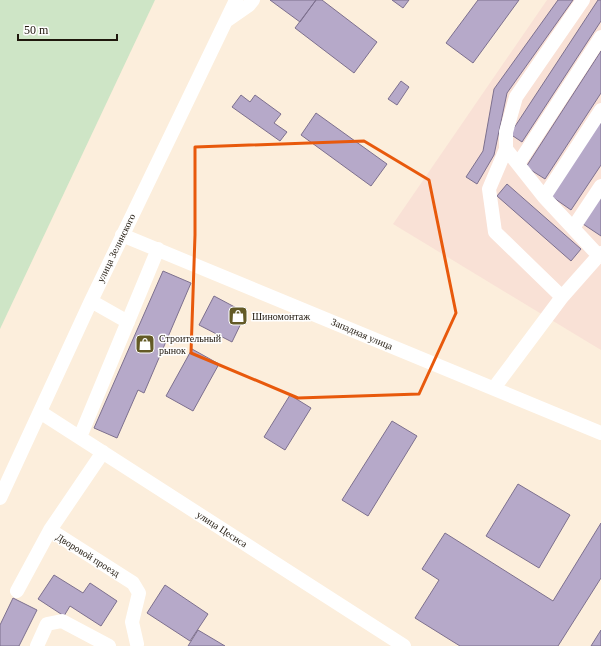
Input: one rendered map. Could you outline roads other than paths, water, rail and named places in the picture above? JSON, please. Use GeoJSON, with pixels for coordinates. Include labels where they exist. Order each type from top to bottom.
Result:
{"type":"FeatureCollection","features":[{"type":"Feature","properties":{"kind":"street","name":"улица Зелинского"},"geometry":{"type":"LineString","coordinates":[[0,498],[90,301],[236,0]]}},
{"type":"Feature","properties":{"kind":"street"},"geometry":{"type":"LineString","coordinates":[[226,21],[249,5],[253,0]]}},
{"type":"Feature","properties":{"kind":"street"},"geometry":{"type":"LineString","coordinates":[[562,297],[495,232],[489,189],[506,149],[506,132],[516,97],[584,0]]}},
{"type":"Feature","properties":{"kind":"street"},"geometry":{"type":"LineString","coordinates":[[518,164],[601,37]]}},
{"type":"Feature","properties":{"kind":"street"},"geometry":{"type":"LineString","coordinates":[[544,197],[601,110]]}},
{"type":"Feature","properties":{"kind":"street"},"geometry":{"type":"LineString","coordinates":[[494,388],[562,297],[600,255],[544,197],[506,149]]}},
{"type":"Feature","properties":{"kind":"street"},"geometry":{"type":"LineString","coordinates":[[573,228],[601,186]]}},
{"type":"Feature","properties":{"kind":"street","name":"Западная улица"},"geometry":{"type":"LineString","coordinates":[[122,235],[601,433]]}},
{"type":"Feature","properties":{"kind":"street"},"geometry":{"type":"LineString","coordinates":[[80,437],[158,249]]}},
{"type":"Feature","properties":{"kind":"street"},"geometry":{"type":"LineString","coordinates":[[90,301],[128,322]]}},
{"type":"Feature","properties":{"kind":"street","name":"улица Цесиса"},"geometry":{"type":"LineString","coordinates":[[40,412],[404,646]]}},
{"type":"Feature","properties":{"kind":"street","name":"Дворовой проезд"},"geometry":{"type":"LineString","coordinates":[[103,452],[50,530],[133,583],[139,593],[132,622],[135,645]]}},
{"type":"Feature","properties":{"kind":"street"},"geometry":{"type":"LineString","coordinates":[[16,591],[50,530]]}},
{"type":"Feature","properties":{"kind":"street"},"geometry":{"type":"LineString","coordinates":[[37,646],[47,624],[62,621],[109,646]]}},
{"type":"Feature","properties":{"kind":"place","name":"Шиномонтаж"},"geometry":{"type":"Point","coordinates":[238,316]}},
{"type":"Feature","properties":{"kind":"place","name":"Строительный рынок"},"geometry":{"type":"Point","coordinates":[145,344]}}]}
